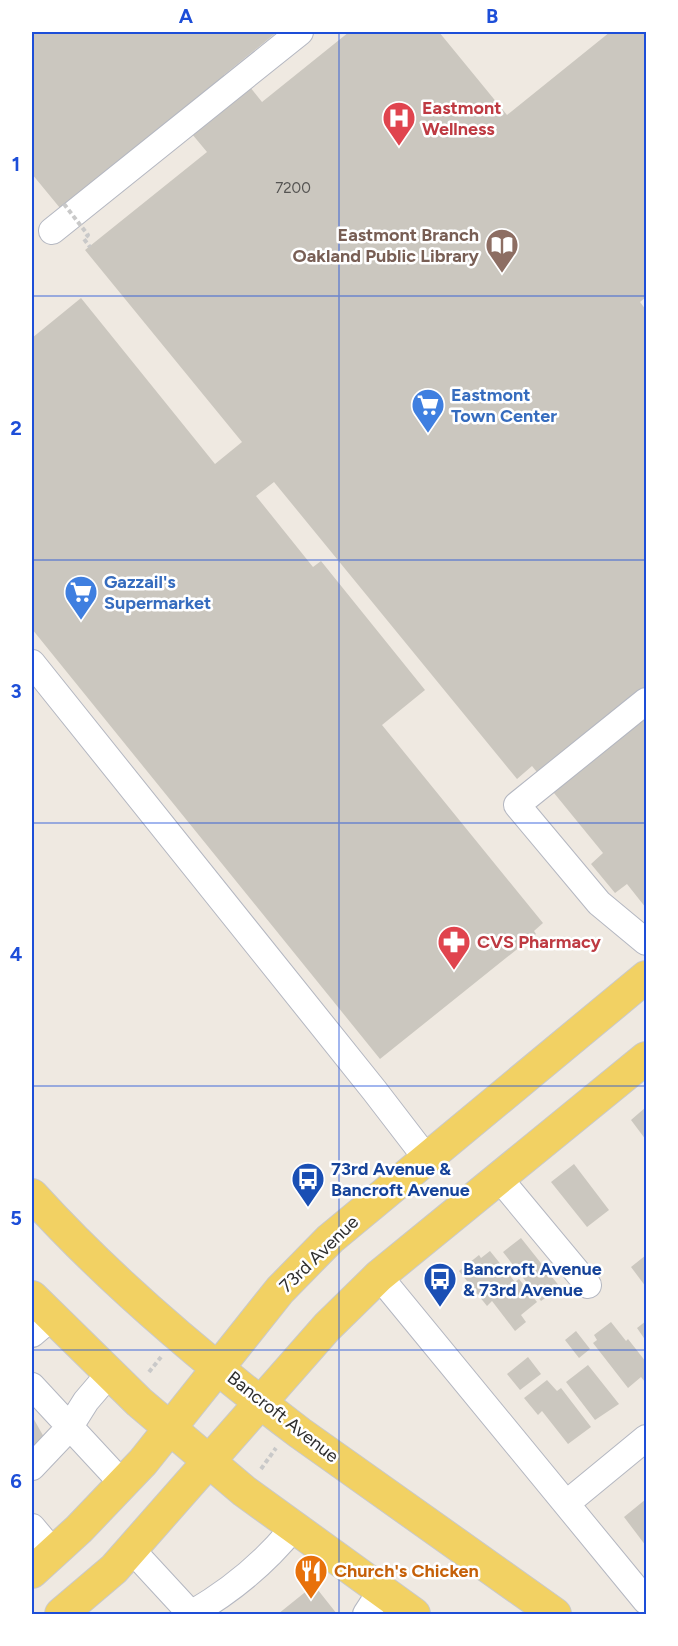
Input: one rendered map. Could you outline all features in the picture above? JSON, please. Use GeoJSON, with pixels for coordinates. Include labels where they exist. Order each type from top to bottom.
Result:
{"type":"FeatureCollection","features":[{"type":"Feature","properties":{"kind":"main road","name":"73rd Avenue"},"geometry":{"type":"LineString","coordinates":[[43,1563],[143,1462],[280,1290],[330,1239],[646,977]]}},
{"type":"Feature","properties":{"kind":"main road"},"geometry":{"type":"LineString","coordinates":[[61,1614],[114,1569],[327,1327],[379,1276],[646,1058]]}},
{"type":"Feature","properties":{"kind":"main road","name":"Bancroft Avenue"},"geometry":{"type":"LineString","coordinates":[[32,1195],[97,1263],[262,1403],[555,1614]]}},
{"type":"Feature","properties":{"kind":"main road"},"geometry":{"type":"LineString","coordinates":[[38,1316],[110,1373],[139,1402],[261,1506],[293,1528],[374,1603],[414,1614]]}},
{"type":"Feature","properties":{"kind":"street"},"geometry":{"type":"LineString","coordinates":[[52,231],[300,32]]}},
{"type":"Feature","properties":{"kind":"street"},"geometry":{"type":"LineString","coordinates":[[32,663],[427,1159]]}},
{"type":"Feature","properties":{"kind":"street"},"geometry":{"type":"LineString","coordinates":[[646,701],[517,805],[599,903],[646,942]]}},
{"type":"Feature","properties":{"kind":"street"},"geometry":{"type":"LineString","coordinates":[[499,1178],[588,1285]]}},
{"type":"Feature","properties":{"kind":"street"},"geometry":{"type":"LineString","coordinates":[[379,1276],[646,1601]]}},
{"type":"Feature","properties":{"kind":"street"},"geometry":{"type":"LineString","coordinates":[[32,1467],[69,1428],[86,1401],[110,1373]]}},
{"type":"Feature","properties":{"kind":"street"},"geometry":{"type":"LineString","coordinates":[[32,1386],[122,1483]]}},
{"type":"Feature","properties":{"kind":"street"},"geometry":{"type":"LineString","coordinates":[[567,1503],[646,1438]]}},
{"type":"Feature","properties":{"kind":"street"},"geometry":{"type":"LineString","coordinates":[[32,1527],[43,1563]]}},
{"type":"Feature","properties":{"kind":"street"},"geometry":{"type":"LineString","coordinates":[[131,1549],[191,1614],[225,1604],[293,1528]]}},
{"type":"Feature","properties":{"kind":"path"},"geometry":{"type":"LineString","coordinates":[[64,204],[88,235],[84,239],[90,247]]}},
{"type":"Feature","properties":{"kind":"path"},"geometry":{"type":"LineString","coordinates":[[144,1378],[163,1355]]}},
{"type":"Feature","properties":{"kind":"path"},"geometry":{"type":"LineString","coordinates":[[258,1472],[279,1444]]}},
{"type":"Feature","properties":{"kind":"building"},"geometry":{"type":"Polygon","coordinates":[[[32,32],[277,32],[224,75],[241,94],[250,87],[262,102],[349,32],[439,32],[507,115],[610,32],[646,32],[646,297],[640,302],[646,310],[646,908],[627,884],[615,893],[591,864],[603,853],[532,766],[517,779],[274,482],[256,496],[313,567],[321,561],[425,690],[382,725],[543,923],[534,931],[536,934],[380,1059],[32,629],[32,338],[81,298],[215,464],[242,442],[85,250],[207,152],[192,134],[184,109],[60,208],[32,174],[32,32]]]}},
{"type":"Feature","properties":{"kind":"building"},"geometry":{"type":"Polygon","coordinates":[[[646,1107],[646,1140],[631,1120],[646,1107]]]}},
{"type":"Feature","properties":{"kind":"building"},"geometry":{"type":"Polygon","coordinates":[[[574,1164],[609,1210],[587,1227],[551,1182],[574,1164]]]}},
{"type":"Feature","properties":{"kind":"building"},"geometry":{"type":"Polygon","coordinates":[[[521,1238],[560,1287],[541,1301],[503,1252],[521,1238]]]}},
{"type":"Feature","properties":{"kind":"building"},"geometry":{"type":"Polygon","coordinates":[[[490,1251],[515,1282],[519,1279],[537,1302],[521,1315],[526,1322],[515,1331],[492,1301],[487,1306],[459,1271],[479,1255],[481,1258],[490,1251]]]}},
{"type":"Feature","properties":{"kind":"building"},"geometry":{"type":"Polygon","coordinates":[[[646,1255],[646,1287],[631,1267],[646,1255]]]}},
{"type":"Feature","properties":{"kind":"building"},"geometry":{"type":"Polygon","coordinates":[[[646,1321],[646,1341],[637,1328],[646,1321]]]}},
{"type":"Feature","properties":{"kind":"building"},"geometry":{"type":"Polygon","coordinates":[[[611,1322],[646,1362],[645,1382],[641,1377],[628,1388],[593,1343],[597,1340],[594,1335],[611,1322]]]}},
{"type":"Feature","properties":{"kind":"building"},"geometry":{"type":"Polygon","coordinates":[[[576,1331],[590,1349],[579,1358],[565,1340],[576,1331]]]}},
{"type":"Feature","properties":{"kind":"building"},"geometry":{"type":"Polygon","coordinates":[[[528,1357],[541,1374],[520,1390],[507,1374],[528,1357]]]}},
{"type":"Feature","properties":{"kind":"building"},"geometry":{"type":"Polygon","coordinates":[[[588,1365],[619,1404],[595,1420],[566,1382],[588,1365]]]}},
{"type":"Feature","properties":{"kind":"building"},"geometry":{"type":"Polygon","coordinates":[[[547,1380],[557,1391],[561,1388],[591,1427],[568,1444],[542,1411],[538,1415],[524,1398],[547,1380]]]}},
{"type":"Feature","properties":{"kind":"building"},"geometry":{"type":"Polygon","coordinates":[[[32,1416],[49,1446],[32,1462],[32,1416]]]}},
{"type":"Feature","properties":{"kind":"building"},"geometry":{"type":"Polygon","coordinates":[[[646,1499],[646,1546],[624,1517],[646,1499]]]}},
{"type":"Feature","properties":{"kind":"building","name":"Church's Chicken"},"geometry":{"type":"Polygon","coordinates":[[[314,1585],[337,1614],[278,1614],[314,1585]]]}},
{"type":"Feature","properties":{"kind":"place","name":"Eastmont Wellness"},"geometry":{"type":"Point","coordinates":[399,147]}},
{"type":"Feature","properties":{"kind":"place","name":"Eastmont Branch Oakland Public Library"},"geometry":{"type":"Point","coordinates":[502,274]}},
{"type":"Feature","properties":{"kind":"place","name":"Eastmont Town Center"},"geometry":{"type":"Point","coordinates":[428,434]}},
{"type":"Feature","properties":{"kind":"place","name":"Gazzail's Supermarket"},"geometry":{"type":"Point","coordinates":[81,621]}},
{"type":"Feature","properties":{"kind":"place","name":"CVS Pharmacy"},"geometry":{"type":"Point","coordinates":[454,971]}},
{"type":"Feature","properties":{"kind":"place","name":"73rd Avenue & Bancroft Avenue"},"geometry":{"type":"Point","coordinates":[308,1208]}},
{"type":"Feature","properties":{"kind":"place","name":"Bancroft Avenue & 73rd Avenue"},"geometry":{"type":"Point","coordinates":[440,1308]}},
{"type":"Feature","properties":{"kind":"place","name":"Church's Chicken"},"geometry":{"type":"Point","coordinates":[311,1600]}}]}
